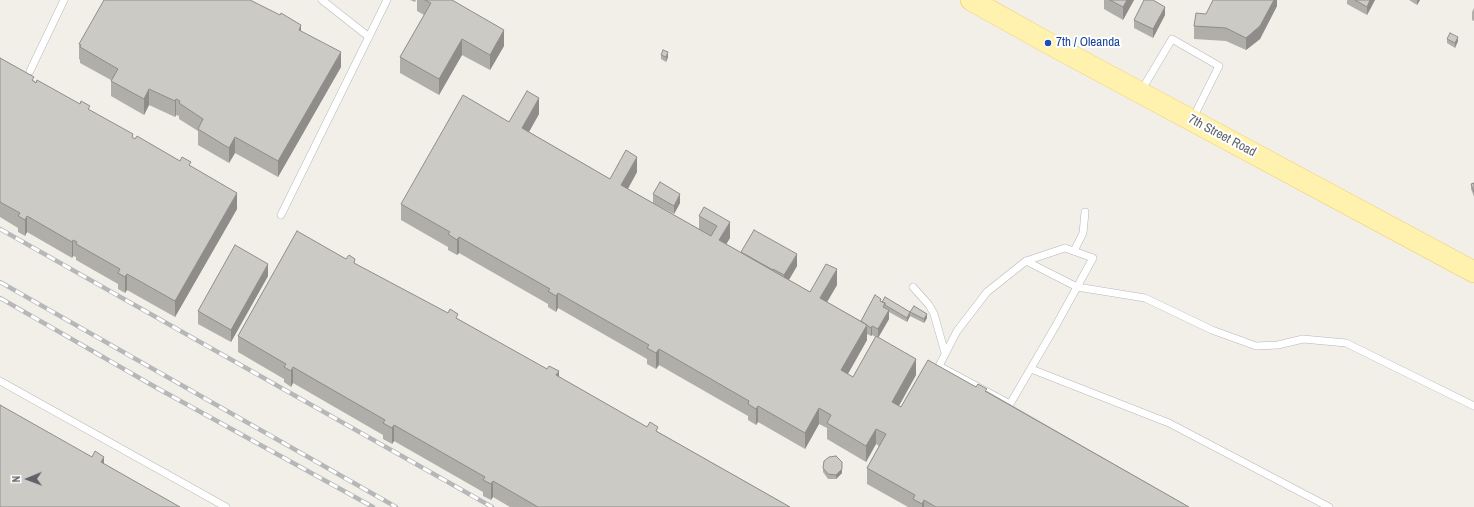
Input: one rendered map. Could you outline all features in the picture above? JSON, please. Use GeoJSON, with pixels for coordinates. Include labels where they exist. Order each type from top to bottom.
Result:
{"type":"FeatureCollection","features":[{"type":"Feature","properties":{"kind":"main road","name":"7th Street Road"},"geometry":{"type":"LineString","coordinates":[[971,0],[1474,272]]}},
{"type":"Feature","properties":{"kind":"lane"},"geometry":{"type":"LineString","coordinates":[[30,71],[64,0]]}},
{"type":"Feature","properties":{"kind":"lane"},"geometry":{"type":"LineString","coordinates":[[322,0],[369,37]]}},
{"type":"Feature","properties":{"kind":"lane"},"geometry":{"type":"LineString","coordinates":[[281,215],[387,0]]}},
{"type":"Feature","properties":{"kind":"lane"},"geometry":{"type":"LineString","coordinates":[[1140,92],[1172,39],[1219,66],[1192,120]]}},
{"type":"Feature","properties":{"kind":"lane"},"geometry":{"type":"LineString","coordinates":[[1074,251],[1084,233],[1085,212]]}},
{"type":"Feature","properties":{"kind":"lane"},"geometry":{"type":"LineString","coordinates":[[1065,248],[1074,251],[1093,258],[1031,370],[1010,404],[939,366],[957,331],[987,292],[1026,261],[1065,248]]}},
{"type":"Feature","properties":{"kind":"lane"},"geometry":{"type":"LineString","coordinates":[[1026,261],[1077,286],[1145,298],[1212,330],[1256,346],[1278,346],[1303,339],[1346,343],[1474,406]]}},
{"type":"Feature","properties":{"kind":"lane"},"geometry":{"type":"LineString","coordinates":[[913,287],[929,305],[934,314],[945,353]]}},
{"type":"Feature","properties":{"kind":"lane"},"geometry":{"type":"LineString","coordinates":[[1031,370],[1169,423],[1329,507]]}},
{"type":"Feature","properties":{"kind":"lane"},"geometry":{"type":"LineString","coordinates":[[0,381],[226,507]]}},
{"type":"Feature","properties":{"kind":"building"},"geometry":{"type":"Polygon","coordinates":[[[104,0],[250,0],[280,15],[281,13],[301,25],[299,30],[341,52],[278,161],[235,137],[229,148],[198,129],[203,119],[179,103],[180,101],[176,99],[175,101],[149,89],[144,99],[111,81],[118,69],[80,47],[81,45],[79,44],[104,0]]]}},
{"type":"Feature","properties":{"kind":"building"},"geometry":{"type":"Polygon","coordinates":[[[425,0],[452,0],[504,30],[490,55],[462,39],[439,79],[400,57],[431,3],[425,0]]]}},
{"type":"Feature","properties":{"kind":"building"},"geometry":{"type":"Polygon","coordinates":[[[1110,0],[1127,0],[1123,7],[1110,0]]]}},
{"type":"Feature","properties":{"kind":"building"},"geometry":{"type":"Polygon","coordinates":[[[1144,0],[1153,0],[1165,7],[1153,29],[1134,20],[1144,0]]]}},
{"type":"Feature","properties":{"kind":"building"},"geometry":{"type":"Polygon","coordinates":[[[1213,0],[1274,0],[1260,26],[1246,38],[1226,28],[1194,26],[1196,13],[1206,14],[1213,0]]]}},
{"type":"Feature","properties":{"kind":"building"},"geometry":{"type":"Polygon","coordinates":[[[1355,0],[1370,0],[1367,7],[1355,0]]]}},
{"type":"Feature","properties":{"kind":"building"},"geometry":{"type":"Polygon","coordinates":[[[1450,33],[1458,37],[1455,43],[1447,39],[1450,33]]]}},
{"type":"Feature","properties":{"kind":"building"},"geometry":{"type":"Polygon","coordinates":[[[663,50],[668,52],[666,57],[661,55],[663,50]]]}},
{"type":"Feature","properties":{"kind":"building"},"geometry":{"type":"Polygon","coordinates":[[[0,58],[34,77],[32,80],[36,83],[37,80],[80,104],[81,101],[90,106],[88,109],[133,134],[132,137],[135,139],[137,136],[180,161],[182,157],[191,162],[189,165],[237,193],[175,301],[127,274],[125,277],[118,273],[120,269],[76,244],[77,242],[73,240],[72,242],[27,216],[25,220],[18,216],[20,213],[0,202],[0,58]]]}},
{"type":"Feature","properties":{"kind":"building"},"geometry":{"type":"Polygon","coordinates":[[[527,91],[539,98],[522,128],[610,179],[626,150],[637,157],[621,185],[711,236],[717,226],[699,216],[704,207],[730,222],[719,240],[810,292],[826,264],[837,269],[820,298],[867,325],[841,370],[853,377],[876,336],[916,359],[892,402],[901,407],[928,360],[976,387],[978,384],[987,389],[985,391],[1189,507],[936,507],[924,500],[922,504],[913,499],[915,495],[867,468],[886,434],[876,429],[866,446],[827,423],[831,415],[819,408],[805,433],[758,406],[756,409],[748,404],[749,401],[659,349],[656,353],[647,348],[649,345],[558,293],[556,296],[548,291],[550,289],[459,237],[457,240],[448,234],[450,232],[401,204],[463,95],[509,122],[527,91]]]}},
{"type":"Feature","properties":{"kind":"building"},"geometry":{"type":"Polygon","coordinates":[[[660,182],[680,194],[674,206],[653,194],[660,182]]]}},
{"type":"Feature","properties":{"kind":"building"},"geometry":{"type":"Polygon","coordinates":[[[1474,183],[1474,192],[1471,184],[1474,183]]]}},
{"type":"Feature","properties":{"kind":"building"},"geometry":{"type":"Polygon","coordinates":[[[754,230],[797,254],[784,275],[741,252],[754,230]]]}},
{"type":"Feature","properties":{"kind":"building"},"geometry":{"type":"Polygon","coordinates":[[[297,231],[346,259],[349,255],[355,259],[354,263],[448,313],[450,309],[458,314],[456,318],[547,369],[549,366],[559,371],[556,375],[647,427],[650,422],[658,427],[656,431],[790,507],[538,507],[493,481],[491,484],[483,480],[485,477],[394,425],[392,428],[383,423],[385,420],[293,367],[291,371],[284,367],[286,364],[238,336],[297,231]]]}},
{"type":"Feature","properties":{"kind":"building"},"geometry":{"type":"Polygon","coordinates":[[[235,245],[268,264],[231,330],[198,311],[235,245]]]}},
{"type":"Feature","properties":{"kind":"building"},"geometry":{"type":"Polygon","coordinates":[[[875,295],[881,299],[880,301],[885,303],[883,307],[889,310],[878,329],[872,326],[871,328],[861,321],[875,295]]]}},
{"type":"Feature","properties":{"kind":"building"},"geometry":{"type":"Polygon","coordinates":[[[885,297],[910,312],[907,318],[885,305],[885,303],[882,302],[885,297]]]}},
{"type":"Feature","properties":{"kind":"building"},"geometry":{"type":"Polygon","coordinates":[[[914,306],[927,314],[924,319],[910,312],[914,306]]]}},
{"type":"Feature","properties":{"kind":"building"},"geometry":{"type":"Polygon","coordinates":[[[0,405],[92,457],[95,451],[104,457],[101,462],[180,507],[0,507],[0,405]]]}},
{"type":"Feature","properties":{"kind":"building"},"geometry":{"type":"Polygon","coordinates":[[[836,456],[842,462],[842,469],[836,475],[828,474],[823,468],[824,461],[829,457],[836,456]]]}},
{"type":"Feature","properties":{"kind":"railway"},"geometry":{"type":"LineString","coordinates":[[0,229],[492,507]]}},
{"type":"Feature","properties":{"kind":"railway"},"geometry":{"type":"LineString","coordinates":[[0,282],[396,507]]}},
{"type":"Feature","properties":{"kind":"railway"},"geometry":{"type":"LineString","coordinates":[[0,298],[157,388],[373,507]]}},
{"type":"Feature","properties":{"kind":"place","name":"7th / Oleanda"},"geometry":{"type":"Point","coordinates":[1048,43]}}]}
